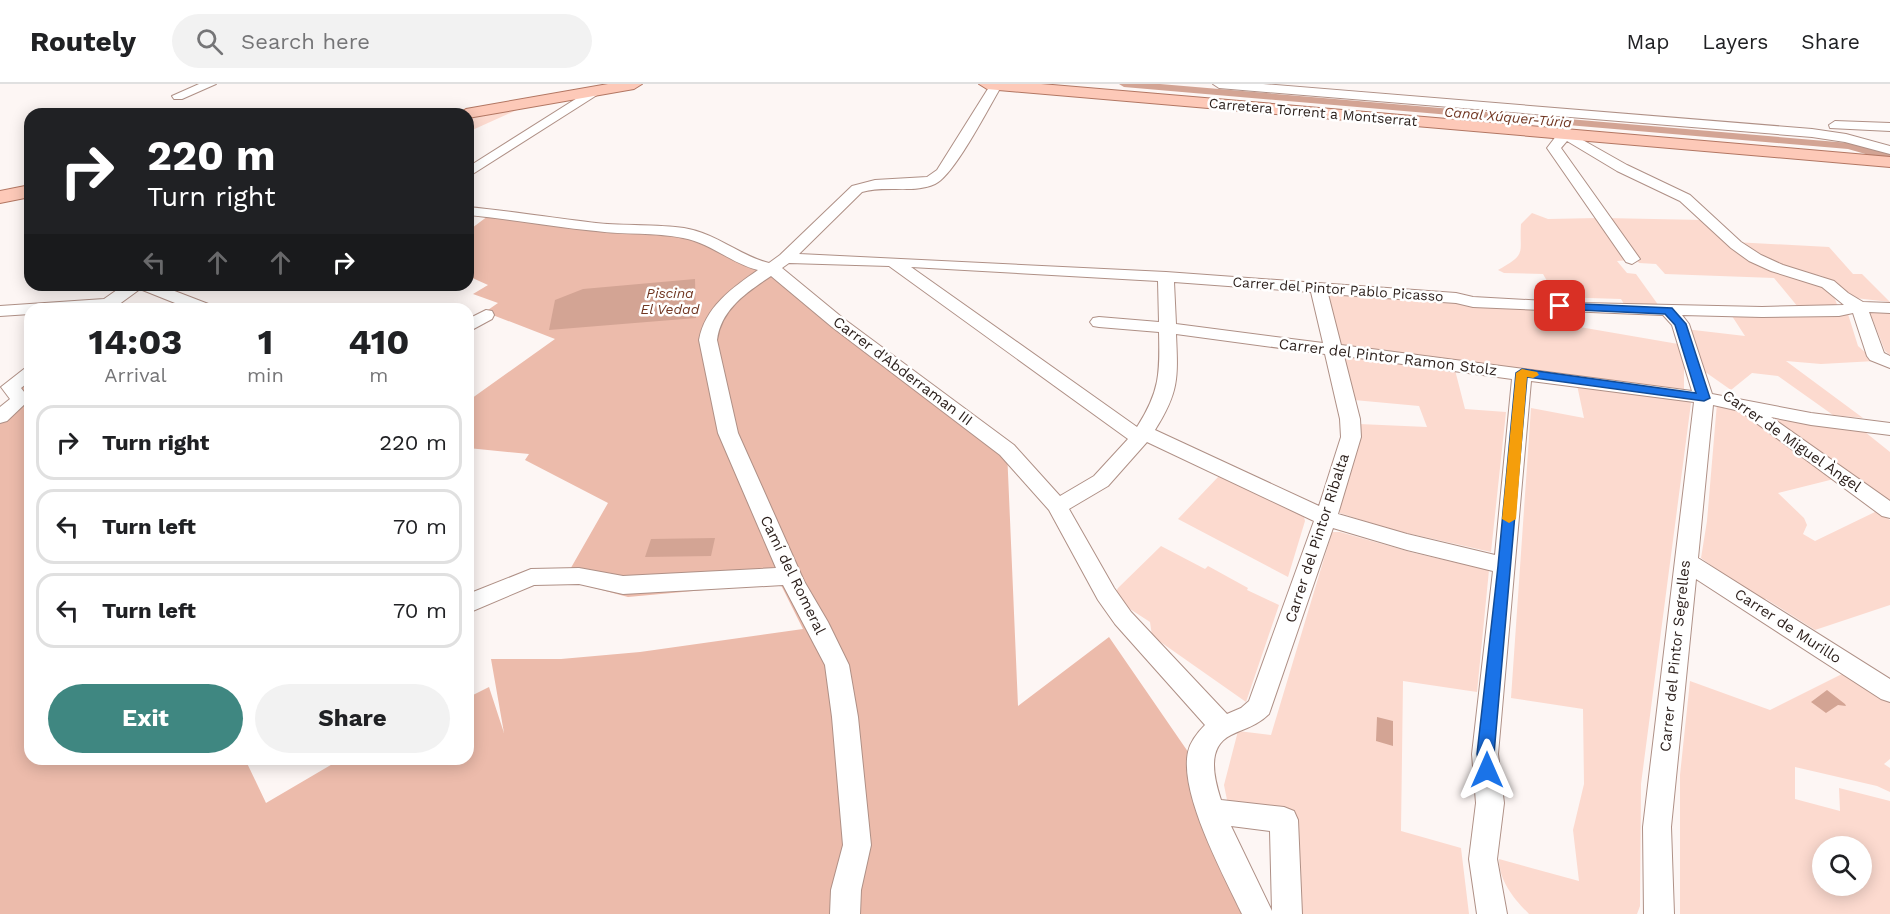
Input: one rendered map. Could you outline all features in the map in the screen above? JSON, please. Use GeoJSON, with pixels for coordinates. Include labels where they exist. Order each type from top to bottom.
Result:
{"type":"FeatureCollection","features":[{"type":"Feature","properties":{"kind":"main road"},"geometry":{"type":"LineString","coordinates":[[474,113],[634,84]]}},
{"type":"Feature","properties":{"kind":"main road","name":"Carretera Torrent a Montserrat"},"geometry":{"type":"LineString","coordinates":[[987,84],[1565,134],[1889,158]]}},
{"type":"Feature","properties":{"kind":"main road"},"geometry":{"type":"LineString","coordinates":[[0,197],[24,192]]}},
{"type":"Feature","properties":{"kind":"street"},"geometry":{"type":"LineString","coordinates":[[178,96],[210,84]]}},
{"type":"Feature","properties":{"kind":"street"},"geometry":{"type":"LineString","coordinates":[[1219,84],[1833,136],[1889,158]]}},
{"type":"Feature","properties":{"kind":"street","name":"Camí del Romeral"},"geometry":{"type":"LineString","coordinates":[[845,914],[846,890],[857,845],[845,717],[837,665],[791,576],[728,433],[708,340],[710,327],[718,313],[736,292],[779,263],[857,189],[875,184],[912,184],[931,181],[942,174],[996,85]]}},
{"type":"Feature","properties":{"kind":"street"},"geometry":{"type":"LineString","coordinates":[[474,169],[593,92]]}},
{"type":"Feature","properties":{"kind":"street"},"geometry":{"type":"LineString","coordinates":[[1703,124],[1711,120],[1890,127]]}},
{"type":"Feature","properties":{"kind":"street"},"geometry":{"type":"LineString","coordinates":[[1632,259],[1554,148],[1565,134],[1622,168],[1685,198],[1736,245],[1755,258],[1777,268],[1828,284],[1842,297],[1859,307],[1876,356],[1890,363]]}},
{"type":"Feature","properties":{"kind":"street","name":"Carrer d'Abderraman III"},"geometry":{"type":"LineString","coordinates":[[474,212],[532,217],[596,227],[684,233],[716,243],[754,264],[779,263],[838,323],[1007,450],[1057,506],[1106,594],[1123,618],[1221,725]]}},
{"type":"Feature","properties":{"kind":"street"},"geometry":{"type":"LineString","coordinates":[[894,262],[1141,435],[1326,518],[1407,542],[1505,566]]}},
{"type":"Feature","properties":{"kind":"street","name":"Carrer del Pintor Pablo Picasso"},"geometry":{"type":"LineString","coordinates":[[779,263],[894,262],[1166,277],[1456,298],[1473,302],[1668,310],[1839,311],[1859,307],[1890,308]]}},
{"type":"Feature","properties":{"kind":"street"},"geometry":{"type":"LineString","coordinates":[[1057,506],[1100,482],[1141,435],[1158,409],[1167,390],[1170,361],[1166,277]]}},
{"type":"Feature","properties":{"kind":"street","name":"Carrer del Pintor Ribalta"},"geometry":{"type":"LineString","coordinates":[[1221,725],[1249,717],[1260,707],[1326,518],[1351,436],[1350,419],[1318,288]]}},
{"type":"Feature","properties":{"kind":"street"},"geometry":{"type":"LineString","coordinates":[[115,303],[128,291]]}},
{"type":"Feature","properties":{"kind":"street"},"geometry":{"type":"LineString","coordinates":[[160,291],[190,303]]}},
{"type":"Feature","properties":{"kind":"street"},"geometry":{"type":"LineString","coordinates":[[0,311],[24,309]]}},
{"type":"Feature","properties":{"kind":"street"},"geometry":{"type":"LineString","coordinates":[[1668,310],[1680,324],[1704,398]]}},
{"type":"Feature","properties":{"kind":"street"},"geometry":{"type":"LineString","coordinates":[[474,323],[486,315]]}},
{"type":"Feature","properties":{"kind":"street","name":"Carrer del Pintor Ramon Stolz"},"geometry":{"type":"LineString","coordinates":[[1099,322],[1168,328],[1334,351],[1522,373],[1704,398],[1810,419],[1890,429]]}},
{"type":"Feature","properties":{"kind":"street","name":"Carrer de Miguel Àngel"},"geometry":{"type":"LineString","coordinates":[[1694,371],[1890,511]]}},
{"type":"Feature","properties":{"kind":"street"},"geometry":{"type":"LineString","coordinates":[[1493,914],[1483,859],[1490,803],[1485,754],[1522,373]]}},
{"type":"Feature","properties":{"kind":"street"},"geometry":{"type":"LineString","coordinates":[[0,417],[19,401],[10,387],[24,377]]}},
{"type":"Feature","properties":{"kind":"street","name":"Carrer del Pintor Segrelles"},"geometry":{"type":"LineString","coordinates":[[1659,914],[1657,827],[1704,398]]}},
{"type":"Feature","properties":{"kind":"street","name":"Carrer de Murillo"},"geometry":{"type":"LineString","coordinates":[[1685,561],[1890,692]]}},
{"type":"Feature","properties":{"kind":"street"},"geometry":{"type":"LineString","coordinates":[[474,601],[531,577],[579,576],[622,585],[791,576]]}},
{"type":"Feature","properties":{"kind":"street"},"geometry":{"type":"LineString","coordinates":[[1221,725],[1210,736],[1201,752],[1204,789],[1228,855],[1258,914]]}},
{"type":"Feature","properties":{"kind":"street"},"geometry":{"type":"LineString","coordinates":[[1212,811],[1284,820],[1287,914]]}},
{"type":"Feature","properties":{"kind":"shaded area"},"geometry":{"type":"Polygon","coordinates":[[[528,105],[474,129],[474,115],[528,105]]]}},
{"type":"Feature","properties":{"kind":"shaded area"},"geometry":{"type":"Polygon","coordinates":[[[492,213],[684,233],[772,268],[1007,450],[1018,706],[1109,637],[1226,807],[1255,914],[0,914],[0,421],[24,400],[24,765],[248,765],[266,803],[331,765],[474,765],[474,694],[489,687],[504,733],[491,659],[561,659],[640,652],[803,629],[780,583],[628,597],[564,580],[608,503],[525,460],[529,454],[474,449],[474,397],[555,339],[485,312],[498,303],[473,294],[488,285],[474,279],[474,226],[492,213]]]}},
{"type":"Feature","properties":{"kind":"shaded area"},"geometry":{"type":"Polygon","coordinates":[[[1532,213],[1548,219],[1598,218],[1630,260],[1617,261],[1627,273],[1636,274],[1659,306],[1624,304],[1621,299],[1556,297],[1543,274],[1504,273],[1498,270],[1518,256],[1521,247],[1521,224],[1532,213]]]}},
{"type":"Feature","properties":{"kind":"shaded area"},"geometry":{"type":"Polygon","coordinates":[[[1604,218],[1704,220],[1727,242],[1822,285],[1832,295],[1837,305],[1798,307],[1774,278],[1665,274],[1656,264],[1639,263],[1604,218]]]}},
{"type":"Feature","properties":{"kind":"shaded area"},"geometry":{"type":"Polygon","coordinates":[[[1734,242],[1829,247],[1853,274],[1862,274],[1890,302],[1855,298],[1822,276],[1772,265],[1734,242]]]}},
{"type":"Feature","properties":{"kind":"shaded area"},"geometry":{"type":"Polygon","coordinates":[[[1324,290],[1563,308],[1568,325],[1684,345],[1684,390],[1339,345],[1324,290]]]}},
{"type":"Feature","properties":{"kind":"shaded area"},"geometry":{"type":"Polygon","coordinates":[[[1890,312],[1890,355],[1885,351],[1870,313],[1890,312]]]}},
{"type":"Feature","properties":{"kind":"shaded area"},"geometry":{"type":"Polygon","coordinates":[[[1730,313],[1848,314],[1858,346],[1875,361],[1821,364],[1786,361],[1863,418],[1833,415],[1778,376],[1752,373],[1731,390],[1701,369],[1685,329],[1745,336],[1730,313]]]}},
{"type":"Feature","properties":{"kind":"shaded area"},"geometry":{"type":"Polygon","coordinates":[[[1342,355],[1455,370],[1465,409],[1506,412],[1491,552],[1389,529],[1340,513],[1338,510],[1359,424],[1427,427],[1419,406],[1354,400],[1342,355]]]}},
{"type":"Feature","properties":{"kind":"shaded area"},"geometry":{"type":"Polygon","coordinates":[[[24,382],[24,394],[20,386],[24,382]]]}},
{"type":"Feature","properties":{"kind":"shaded area"},"geometry":{"type":"Polygon","coordinates":[[[1577,385],[1685,399],[1691,403],[1641,784],[1640,906],[1637,914],[1529,914],[1508,889],[1499,859],[1579,881],[1573,830],[1584,784],[1583,709],[1511,698],[1531,408],[1584,418],[1577,385]]]}},
{"type":"Feature","properties":{"kind":"shaded area"},"geometry":{"type":"Polygon","coordinates":[[[1717,403],[1734,407],[1834,479],[1778,493],[1804,518],[1807,525],[1803,534],[1815,541],[1877,511],[1890,520],[1890,605],[1815,630],[1766,599],[1760,601],[1701,558],[1707,521],[1717,403]]]}},
{"type":"Feature","properties":{"kind":"shaded area"},"geometry":{"type":"Polygon","coordinates":[[[1778,419],[1865,432],[1890,452],[1890,505],[1775,421],[1778,419]]]}},
{"type":"Feature","properties":{"kind":"shaded area"},"geometry":{"type":"Polygon","coordinates":[[[1219,476],[1304,517],[1305,521],[1288,577],[1178,519],[1219,476]]]}},
{"type":"Feature","properties":{"kind":"shaded area"},"geometry":{"type":"Polygon","coordinates":[[[1332,532],[1340,532],[1414,553],[1489,570],[1477,692],[1403,681],[1401,831],[1461,848],[1469,914],[1297,914],[1294,813],[1227,800],[1224,785],[1238,731],[1271,735],[1332,532]]]}},
{"type":"Feature","properties":{"kind":"shaded area"},"geometry":{"type":"Polygon","coordinates":[[[1161,546],[1205,569],[1208,566],[1248,588],[1247,590],[1279,605],[1246,702],[1152,636],[1150,622],[1113,598],[1118,588],[1161,546]]]}},
{"type":"Feature","properties":{"kind":"shaded area"},"geometry":{"type":"Polygon","coordinates":[[[1846,672],[1890,702],[1890,759],[1884,764],[1890,768],[1890,792],[1877,786],[1795,767],[1795,799],[1840,811],[1839,788],[1890,801],[1890,914],[1680,914],[1680,775],[1690,681],[1770,710],[1846,672]]]}},
{"type":"Feature","properties":{"kind":"water","name":"Piscina El Vedad"},"geometry":{"type":"Polygon","coordinates":[[[695,279],[696,318],[549,330],[555,300],[583,289],[695,279]]]}},
{"type":"Feature","properties":{"kind":"water"},"geometry":{"type":"Polygon","coordinates":[[[715,538],[711,556],[645,557],[651,539],[715,538]]]}},
{"type":"Feature","properties":{"kind":"water"},"geometry":{"type":"Polygon","coordinates":[[[1827,690],[1846,706],[1838,705],[1826,713],[1811,702],[1827,690]]]}},
{"type":"Feature","properties":{"kind":"water"},"geometry":{"type":"Polygon","coordinates":[[[1377,717],[1393,721],[1393,746],[1376,741],[1377,717]]]}},
{"type":"Feature","properties":{"kind":"waterway","name":"Canal Xúquer-Túria"},"geometry":{"type":"LineString","coordinates":[[1124,84],[1849,146],[1890,158]]}},
{"type":"Feature","properties":{"kind":"slow traffic"},"geometry":{"type":"LineString","coordinates":[[1509,519],[1522,373],[1533,375]]}},
{"type":"Feature","properties":{"kind":"route"},"geometry":{"type":"LineString","coordinates":[[1487,770],[1485,754],[1522,373],[1704,398],[1680,324],[1668,310],[1560,306]]}}]}
